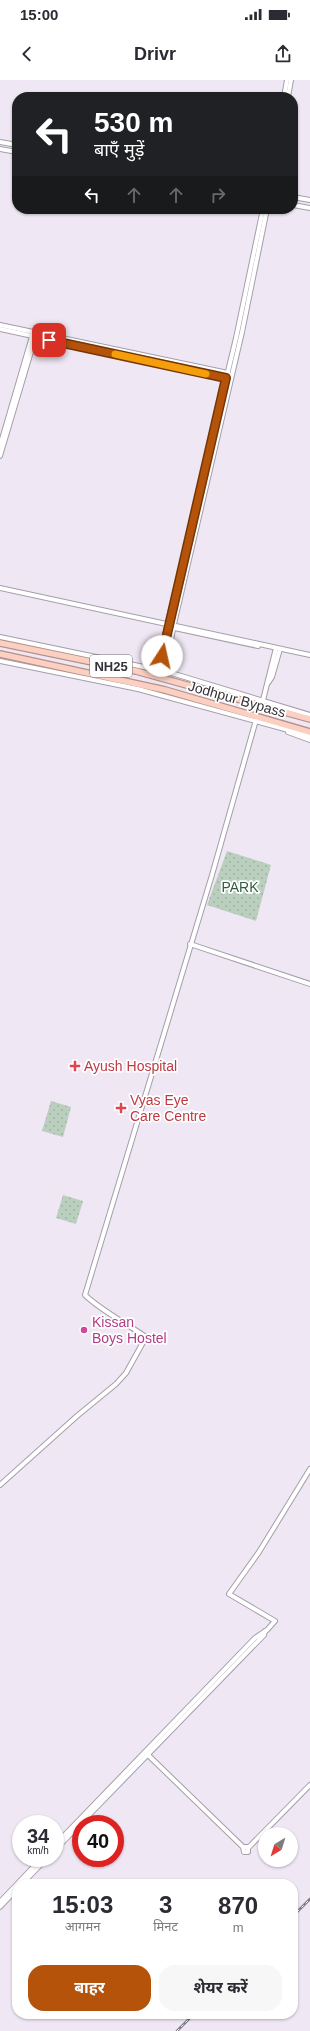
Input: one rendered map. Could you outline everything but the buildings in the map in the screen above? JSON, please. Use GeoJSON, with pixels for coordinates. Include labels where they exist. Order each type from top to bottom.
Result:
{"type":"FeatureCollection","features":[{"type":"Feature","properties":{"kind":"highway","name":"Jodhpur Bypass"},"geometry":{"type":"LineString","coordinates":[[0,643],[136,671],[221,693],[310,719]]}},
{"type":"Feature","properties":{"kind":"highway"},"geometry":{"type":"LineString","coordinates":[[0,654],[147,686],[310,732]]}},
{"type":"Feature","properties":{"kind":"street"},"geometry":{"type":"LineString","coordinates":[[285,92],[287,80]]}},
{"type":"Feature","properties":{"kind":"street"},"geometry":{"type":"LineString","coordinates":[[289,92],[291,80]]}},
{"type":"Feature","properties":{"kind":"street"},"geometry":{"type":"LineString","coordinates":[[0,142],[12,144]]}},
{"type":"Feature","properties":{"kind":"street"},"geometry":{"type":"LineString","coordinates":[[0,149],[12,151]]}},
{"type":"Feature","properties":{"kind":"street"},"geometry":{"type":"LineString","coordinates":[[298,198],[310,200]]}},
{"type":"Feature","properties":{"kind":"street"},"geometry":{"type":"LineString","coordinates":[[298,206],[310,208]]}},
{"type":"Feature","properties":{"kind":"street"},"geometry":{"type":"LineString","coordinates":[[160,670],[168,625],[227,376],[261,214]]}},
{"type":"Feature","properties":{"kind":"street"},"geometry":{"type":"LineString","coordinates":[[165,672],[173,626],[242,332],[266,214]]}},
{"type":"Feature","properties":{"kind":"street"},"geometry":{"type":"LineString","coordinates":[[0,325],[34,334],[227,376]]}},
{"type":"Feature","properties":{"kind":"street"},"geometry":{"type":"LineString","coordinates":[[0,329],[34,334]]}},
{"type":"Feature","properties":{"kind":"street"},"geometry":{"type":"LineString","coordinates":[[0,446],[34,334]]}},
{"type":"Feature","properties":{"kind":"street"},"geometry":{"type":"LineString","coordinates":[[0,456],[34,334]]}},
{"type":"Feature","properties":{"kind":"street"},"geometry":{"type":"LineString","coordinates":[[0,589],[310,656]]}},
{"type":"Feature","properties":{"kind":"street"},"geometry":{"type":"LineString","coordinates":[[0,637],[160,670],[310,715]]}},
{"type":"Feature","properties":{"kind":"street"},"geometry":{"type":"LineString","coordinates":[[263,700],[268,683],[268,676],[278,649]]}},
{"type":"Feature","properties":{"kind":"street"},"geometry":{"type":"LineString","coordinates":[[0,660],[138,689],[310,736]]}},
{"type":"Feature","properties":{"kind":"street"},"geometry":{"type":"LineString","coordinates":[[256,721],[310,740]]}},
{"type":"Feature","properties":{"kind":"street"},"geometry":{"type":"LineString","coordinates":[[0,1485],[87,1407],[116,1384],[126,1373],[146,1337],[96,1306],[84,1296],[191,943],[256,721]]}},
{"type":"Feature","properties":{"kind":"street"},"geometry":{"type":"LineString","coordinates":[[191,943],[310,982]]}},
{"type":"Feature","properties":{"kind":"street"},"geometry":{"type":"LineString","coordinates":[[64,1836],[264,1635],[265,1631],[275,1621],[229,1594],[259,1552],[310,1469]]}},
{"type":"Feature","properties":{"kind":"street"},"geometry":{"type":"LineString","coordinates":[[147,1753],[243,1847],[249,1847],[310,1785]]}},
{"type":"Feature","properties":{"kind":"street"},"geometry":{"type":"LineString","coordinates":[[64,1840],[94,1807]]}},
{"type":"Feature","properties":{"kind":"street"},"geometry":{"type":"LineString","coordinates":[[22,1879],[33,1867]]}},
{"type":"Feature","properties":{"kind":"street"},"geometry":{"type":"LineString","coordinates":[[27,1879],[38,1867]]}},
{"type":"Feature","properties":{"kind":"street"},"geometry":{"type":"LineString","coordinates":[[0,1902],[12,1889]]}},
{"type":"Feature","properties":{"kind":"street"},"geometry":{"type":"LineString","coordinates":[[0,1907],[12,1894]]}},
{"type":"Feature","properties":{"kind":"green space","name":"PARK"},"geometry":{"type":"Polygon","coordinates":[[[227,851],[271,865],[256,921],[207,905],[227,851]]]}},
{"type":"Feature","properties":{"kind":"green space"},"geometry":{"type":"Polygon","coordinates":[[[51,1101],[71,1107],[63,1137],[42,1131],[51,1101]]]}},
{"type":"Feature","properties":{"kind":"green space"},"geometry":{"type":"Polygon","coordinates":[[[63,1195],[83,1201],[76,1224],[56,1218],[63,1195]]]}},
{"type":"Feature","properties":{"kind":"railway"},"geometry":{"type":"LineString","coordinates":[[298,1911],[310,1899]]}},
{"type":"Feature","properties":{"kind":"railway"},"geometry":{"type":"LineString","coordinates":[[177,2031],[189,2019]]}},
{"type":"Feature","properties":{"kind":"slow traffic"},"geometry":{"type":"LineString","coordinates":[[115,354],[206,374]]}},
{"type":"Feature","properties":{"kind":"place","name":"Ayush Hospital"},"geometry":{"type":"Point","coordinates":[75,1066]}},
{"type":"Feature","properties":{"kind":"place","name":"Vyas Eye Care Centre"},"geometry":{"type":"Point","coordinates":[121,1108]}},
{"type":"Feature","properties":{"kind":"place","name":"Kissan Boys Hostel"},"geometry":{"type":"Point","coordinates":[84,1330]}},
{"type":"Feature","properties":{"kind":"route"},"geometry":{"type":"LineString","coordinates":[[49,340],[226,378],[162,656]]}}]}
